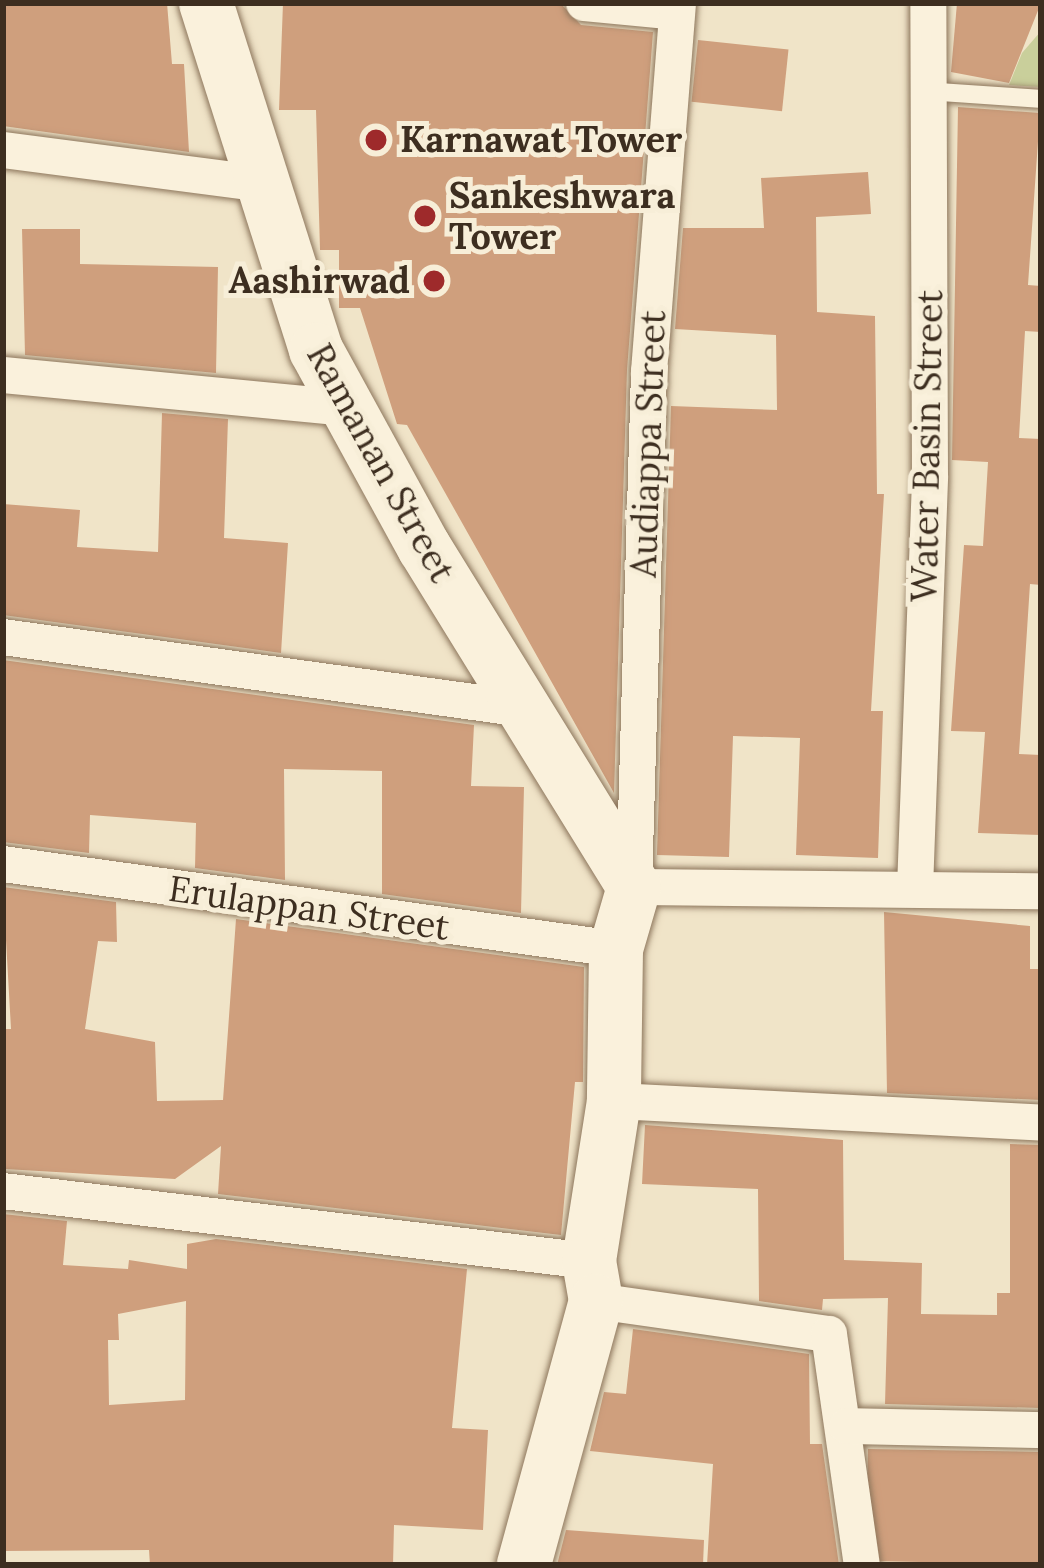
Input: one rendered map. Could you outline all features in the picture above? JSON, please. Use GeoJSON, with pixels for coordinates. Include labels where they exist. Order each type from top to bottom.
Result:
{"type":"FeatureCollection","features":[{"type":"Feature","properties":{"kind":"street","name":"Ramanan Street"},"geometry":{"type":"LineString","coordinates":[[206,3],[257,183],[316,350],[345,408],[634,887]]}},
{"type":"Feature","properties":{"kind":"street"},"geometry":{"type":"LineString","coordinates":[[584,3],[678,8]]}},
{"type":"Feature","properties":{"kind":"street","name":"Water Basin Street"},"geometry":{"type":"LineString","coordinates":[[915,889],[930,476],[928,3]]}},
{"type":"Feature","properties":{"kind":"street","name":"Audiappa Street"},"geometry":{"type":"LineString","coordinates":[[634,887],[649,372],[678,8]]}},
{"type":"Feature","properties":{"kind":"street"},"geometry":{"type":"LineString","coordinates":[[3,150],[257,183]]}},
{"type":"Feature","properties":{"kind":"street"},"geometry":{"type":"LineString","coordinates":[[3,375],[345,408]]}},
{"type":"Feature","properties":{"kind":"street"},"geometry":{"type":"LineString","coordinates":[[3,637],[524,709]]}},
{"type":"Feature","properties":{"kind":"street","name":"Erulappan Street"},"geometry":{"type":"LineString","coordinates":[[3,863],[616,949]]}},
{"type":"Feature","properties":{"kind":"street"},"geometry":{"type":"LineString","coordinates":[[524,1565],[592,1281],[614,1100],[616,949],[634,887],[1041,891]]}},
{"type":"Feature","properties":{"kind":"street"},"geometry":{"type":"LineString","coordinates":[[614,1100],[1041,1123]]}},
{"type":"Feature","properties":{"kind":"street"},"geometry":{"type":"LineString","coordinates":[[3,1191],[592,1281],[818,1328],[829,1334],[847,1426],[862,1565]]}},
{"type":"Feature","properties":{"kind":"street"},"geometry":{"type":"LineString","coordinates":[[847,1426],[1041,1430]]}},
{"type":"Feature","properties":{"kind":"lane"},"geometry":{"type":"LineString","coordinates":[[925,91],[1041,99]]}},
{"type":"Feature","properties":{"kind":"green space"},"geometry":{"type":"Polygon","coordinates":[[[1041,31],[1041,87],[1009,85],[1022,53],[1041,31]]]}},
{"type":"Feature","properties":{"kind":"building"},"geometry":{"type":"Polygon","coordinates":[[[3,3],[167,3],[172,64],[184,64],[189,152],[3,126],[3,3]]]}},
{"type":"Feature","properties":{"kind":"building"},"geometry":{"type":"Polygon","coordinates":[[[283,3],[542,3],[562,5],[581,25],[653,32],[627,370],[614,793],[407,425],[397,424],[360,308],[339,308],[339,250],[320,250],[316,110],[279,110],[283,3]]]}},
{"type":"Feature","properties":{"kind":"building"},"geometry":{"type":"Polygon","coordinates":[[[957,3],[1041,3],[1009,83],[951,72],[957,3]]]}},
{"type":"Feature","properties":{"kind":"building"},"geometry":{"type":"Polygon","coordinates":[[[698,40],[789,50],[782,111],[692,102],[698,40]]]}},
{"type":"Feature","properties":{"kind":"building"},"geometry":{"type":"Polygon","coordinates":[[[958,107],[1040,113],[1028,285],[1041,286],[1041,332],[1025,331],[1019,438],[1041,439],[1041,585],[1030,584],[1019,754],[1041,755],[1041,835],[978,833],[985,732],[951,731],[964,545],[983,546],[988,462],[952,460],[958,107]]]}},
{"type":"Feature","properties":{"kind":"building"},"geometry":{"type":"Polygon","coordinates":[[[868,172],[871,214],[816,217],[817,312],[875,316],[877,494],[884,494],[871,711],[883,711],[878,858],[796,855],[800,738],[733,736],[729,857],[657,855],[671,406],[777,410],[776,335],[675,329],[683,228],[764,228],[761,178],[868,172]]]}},
{"type":"Feature","properties":{"kind":"building"},"geometry":{"type":"Polygon","coordinates":[[[22,229],[80,229],[80,264],[218,267],[216,373],[25,355],[22,229]]]}},
{"type":"Feature","properties":{"kind":"building"},"geometry":{"type":"Polygon","coordinates":[[[162,413],[228,419],[224,538],[288,543],[281,653],[3,615],[3,504],[80,510],[77,547],[158,552],[162,413]]]}},
{"type":"Feature","properties":{"kind":"building"},"geometry":{"type":"Polygon","coordinates":[[[3,660],[474,725],[471,786],[524,787],[521,913],[382,894],[382,771],[284,769],[285,880],[195,868],[196,823],[90,815],[89,853],[3,842],[3,660]]]}},
{"type":"Feature","properties":{"kind":"building"},"geometry":{"type":"Polygon","coordinates":[[[3,887],[116,902],[117,942],[98,941],[85,1029],[155,1042],[157,1101],[223,1100],[236,919],[584,967],[583,1082],[575,1082],[561,1235],[218,1194],[221,1146],[175,1179],[5,1169],[3,1029],[11,1029],[3,887]]]}},
{"type":"Feature","properties":{"kind":"building"},"geometry":{"type":"Polygon","coordinates":[[[884,912],[1030,926],[1030,969],[1041,969],[1041,1100],[887,1093],[884,912]]]}},
{"type":"Feature","properties":{"kind":"building"},"geometry":{"type":"Polygon","coordinates":[[[645,1125],[843,1140],[844,1260],[922,1263],[921,1314],[997,1315],[997,1293],[1010,1293],[1010,1144],[1041,1145],[1041,1408],[885,1404],[888,1298],[823,1299],[822,1310],[759,1301],[758,1189],[642,1184],[645,1125]]]}},
{"type":"Feature","properties":{"kind":"building"},"geometry":{"type":"Polygon","coordinates":[[[3,1214],[67,1221],[63,1265],[128,1269],[129,1260],[187,1269],[187,1244],[216,1239],[467,1269],[452,1428],[488,1430],[483,1530],[394,1525],[393,1565],[150,1565],[149,1550],[3,1551],[3,1214]],[[186,1301],[118,1314],[119,1340],[108,1340],[109,1405],[185,1400],[186,1301]]]}},
{"type":"Feature","properties":{"kind":"building"},"geometry":{"type":"Polygon","coordinates":[[[633,1329],[809,1354],[810,1444],[822,1444],[839,1565],[707,1565],[713,1464],[590,1451],[604,1392],[626,1394],[633,1329]]]}},
{"type":"Feature","properties":{"kind":"building"},"geometry":{"type":"Polygon","coordinates":[[[868,1449],[1041,1452],[1039,1564],[866,1561],[868,1449]]]}},
{"type":"Feature","properties":{"kind":"building"},"geometry":{"type":"Polygon","coordinates":[[[566,1530],[704,1540],[703,1565],[557,1565],[566,1530]]]}},
{"type":"Feature","properties":{"kind":"place","name":"Karnawat Tower"},"geometry":{"type":"Point","coordinates":[376,140]}},
{"type":"Feature","properties":{"kind":"place","name":"Sankeshwara Tower"},"geometry":{"type":"Point","coordinates":[425,216]}},
{"type":"Feature","properties":{"kind":"place","name":"Aashirwad"},"geometry":{"type":"Point","coordinates":[434,281]}}]}
